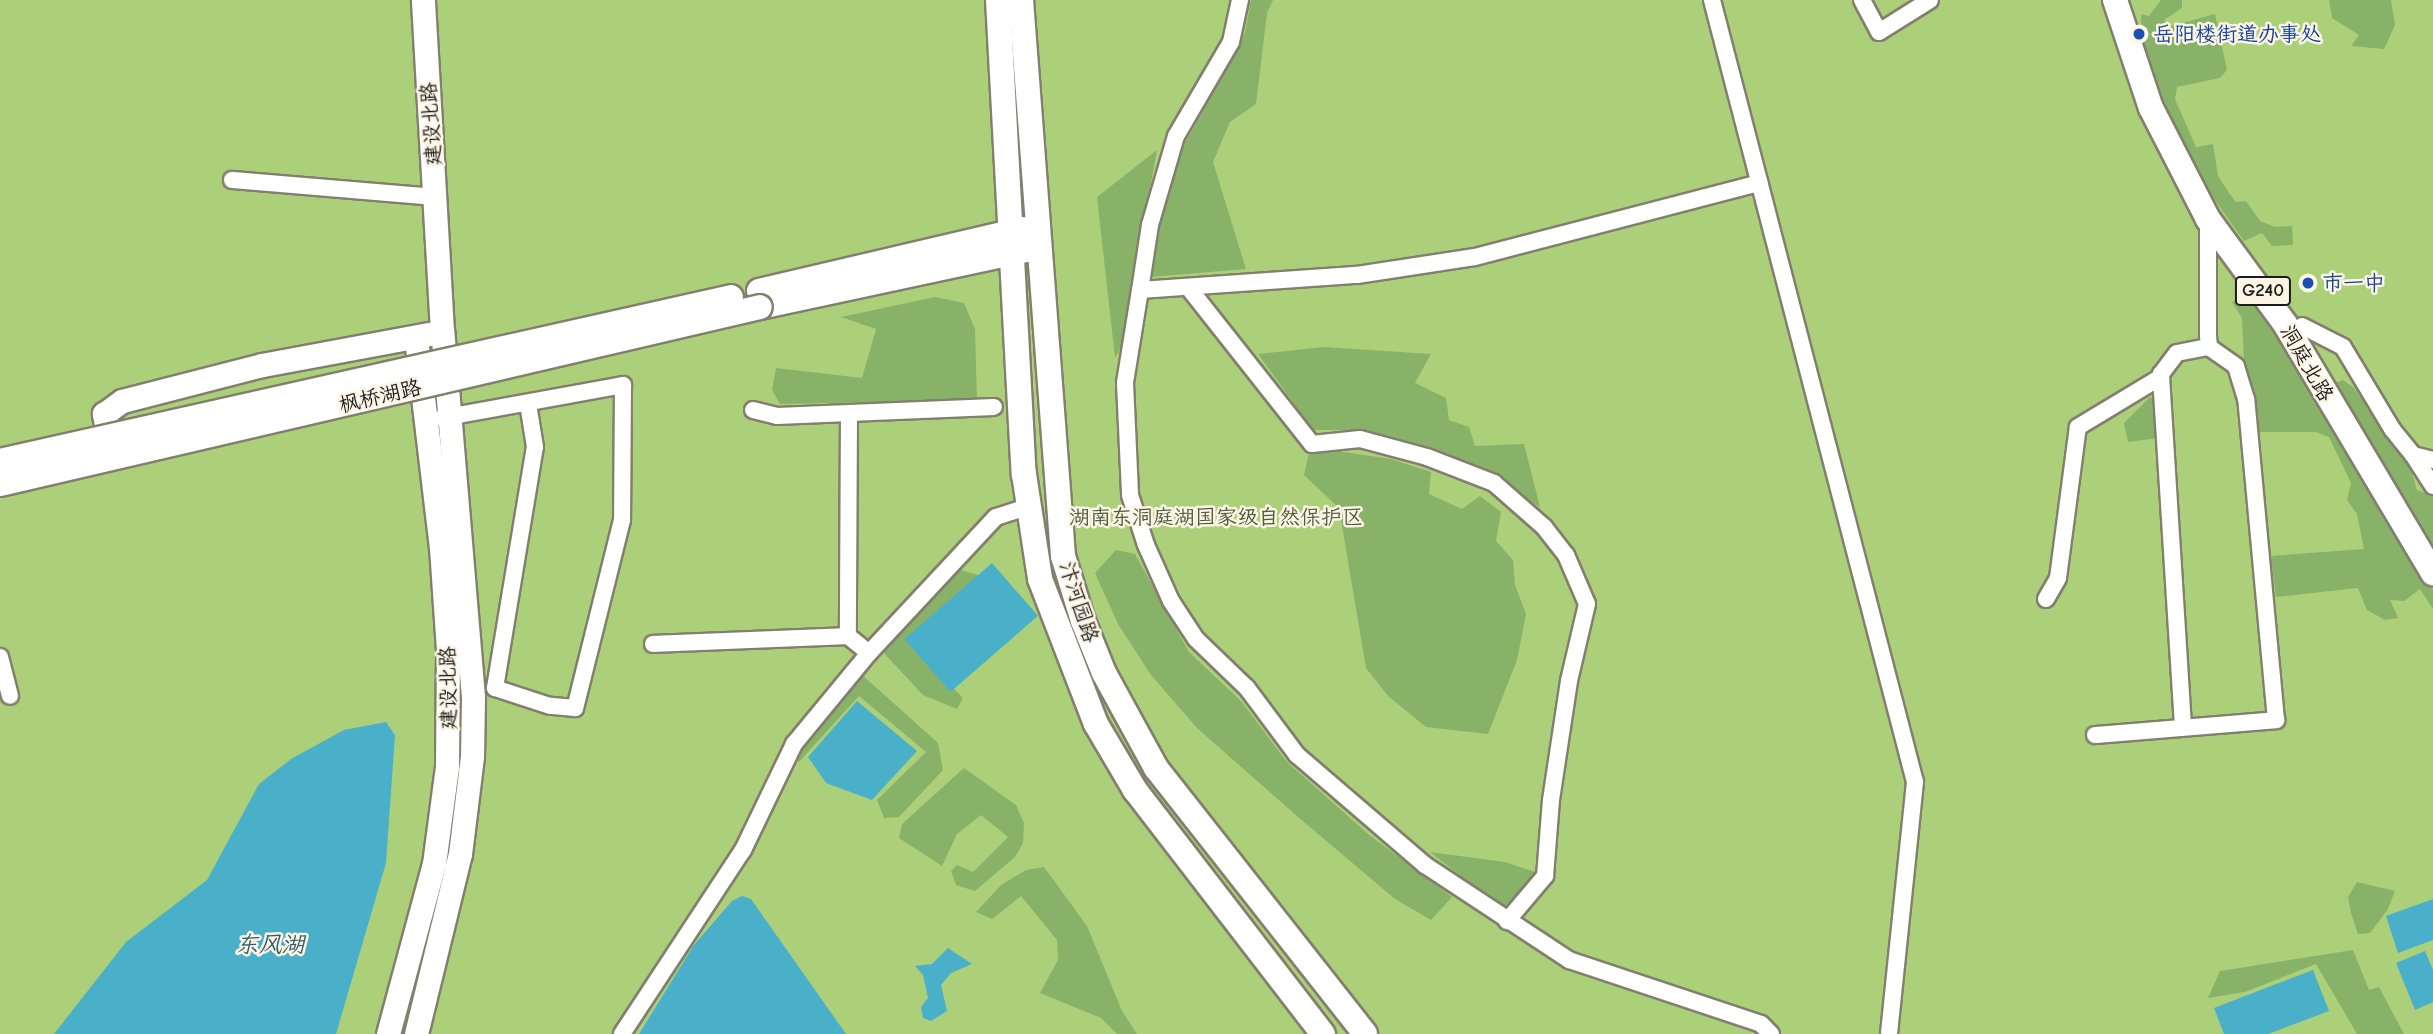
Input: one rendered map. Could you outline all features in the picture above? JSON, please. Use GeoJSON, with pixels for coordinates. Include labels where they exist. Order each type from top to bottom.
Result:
{"type":"FeatureCollection","features":[{"type":"Feature","properties":{"kind":"main road","name":"建设北路"},"geometry":{"type":"LineString","coordinates":[[416,1034],[435,971],[460,854],[472,756],[471,642],[442,331],[424,0]]}},
{"type":"Feature","properties":{"kind":"main road","name":"汴河园路"},"geometry":{"type":"LineString","coordinates":[[998,0],[1013,63],[1038,236],[1063,556],[1104,673],[1156,768],[1365,1034]]}},
{"type":"Feature","properties":{"kind":"main road","name":"汴河园路"},"geometry":{"type":"LineString","coordinates":[[1021,0],[1013,63],[1010,243],[1027,507],[1040,579],[1096,724],[1135,790],[1323,1034]]}},
{"type":"Feature","properties":{"kind":"main road","name":"洞庭北路"},"geometry":{"type":"LineString","coordinates":[[2115,0],[2151,108],[2208,219],[2285,324],[2433,573]]}},
{"type":"Feature","properties":{"kind":"main road","name":"洞庭北路"},"geometry":{"type":"LineString","coordinates":[[2123,0],[2158,105],[2204,200],[2280,291],[2302,326],[2381,476],[2433,559]]}},
{"type":"Feature","properties":{"kind":"main road"},"geometry":{"type":"LineString","coordinates":[[759,299],[1038,236]]}},
{"type":"Feature","properties":{"kind":"main road","name":"枫桥湖路"},"geometry":{"type":"LineString","coordinates":[[0,461],[759,299]]}},
{"type":"Feature","properties":{"kind":"main road","name":"枫桥湖路"},"geometry":{"type":"LineString","coordinates":[[0,484],[759,299]]}},
{"type":"Feature","properties":{"kind":"main road"},"geometry":{"type":"LineString","coordinates":[[109,438],[104,414],[122,401],[262,365],[442,331]]}},
{"type":"Feature","properties":{"kind":"main road","name":"建设北路"},"geometry":{"type":"LineString","coordinates":[[388,1034],[434,864],[447,767],[448,650],[416,337]]}},
{"type":"Feature","properties":{"kind":"street"},"geometry":{"type":"LineString","coordinates":[[1240,0],[1231,42],[1176,136],[1150,225],[1125,383],[1130,495],[1146,545],[1171,601],[1196,639],[1247,688],[1297,755],[1425,865],[1569,960],[1761,1024],[1772,1034]]}},
{"type":"Feature","properties":{"kind":"street"},"geometry":{"type":"LineString","coordinates":[[1712,0],[1915,782],[1889,1034]]}},
{"type":"Feature","properties":{"kind":"street"},"geometry":{"type":"LineString","coordinates":[[1862,0],[1879,32],[1930,0]]}},
{"type":"Feature","properties":{"kind":"street"},"geometry":{"type":"LineString","coordinates":[[232,180],[436,197]]}},
{"type":"Feature","properties":{"kind":"street"},"geometry":{"type":"LineString","coordinates":[[1140,290],[1357,275],[1475,257],[1760,183]]}},
{"type":"Feature","properties":{"kind":"street"},"geometry":{"type":"LineString","coordinates":[[2208,219],[2209,348]]}},
{"type":"Feature","properties":{"kind":"street"},"geometry":{"type":"LineString","coordinates":[[1188,287],[1312,444],[1360,439],[1427,457],[1494,483],[1544,527],[1566,555],[1587,604],[1569,681],[1545,876],[1507,921]]}},
{"type":"Feature","properties":{"kind":"street"},"geometry":{"type":"LineString","coordinates":[[2302,326],[2343,347],[2392,429],[2433,485]]}},
{"type":"Feature","properties":{"kind":"street"},"geometry":{"type":"LineString","coordinates":[[2046,599],[2058,578],[2078,427],[2161,377],[2177,353],[2209,348],[2236,366],[2246,400],[2276,720],[2095,735]]}},
{"type":"Feature","properties":{"kind":"street"},"geometry":{"type":"LineString","coordinates":[[2161,377],[2183,726]]}},
{"type":"Feature","properties":{"kind":"street"},"geometry":{"type":"LineString","coordinates":[[426,421],[623,385],[622,520],[575,708],[550,706],[495,688],[535,447],[528,404]]}},
{"type":"Feature","properties":{"kind":"street"},"geometry":{"type":"LineString","coordinates":[[753,410],[776,416],[994,408]]}},
{"type":"Feature","properties":{"kind":"street"},"geometry":{"type":"LineString","coordinates":[[848,636],[849,414]]}},
{"type":"Feature","properties":{"kind":"street"},"geometry":{"type":"LineString","coordinates":[[2413,455],[2433,460]]}},
{"type":"Feature","properties":{"kind":"street"},"geometry":{"type":"LineString","coordinates":[[622,1034],[743,850],[794,744],[869,653],[996,517],[1027,507]]}},
{"type":"Feature","properties":{"kind":"street"},"geometry":{"type":"LineString","coordinates":[[653,644],[848,636],[869,653]]}},
{"type":"Feature","properties":{"kind":"street"},"geometry":{"type":"LineString","coordinates":[[0,657],[10,696]]}},
{"type":"Feature","properties":{"kind":"green space","name":"湖南东洞庭湖国家级自然保护区"},"geometry":{"type":"Polygon","coordinates":[[[0,0],[2433,0],[2433,1034],[0,1034],[0,0]]]}},
{"type":"Feature","properties":{"kind":"green space"},"geometry":{"type":"Polygon","coordinates":[[[1251,0],[1273,0],[1267,13],[1256,104],[1230,122],[1213,162],[1246,269],[1151,277],[1155,241],[1181,150],[1229,66],[1245,32],[1251,0]]]}},
{"type":"Feature","properties":{"kind":"green space"},"geometry":{"type":"Polygon","coordinates":[[[2161,0],[2182,0],[2182,8],[2164,20],[2168,27],[2215,14],[2227,70],[2220,78],[2177,87],[2175,99],[2196,147],[2213,144],[2218,176],[2236,202],[2246,201],[2260,221],[2275,227],[2292,226],[2293,245],[2272,246],[2262,233],[2244,241],[2202,182],[2168,113],[2142,43],[2141,14],[2149,16],[2161,0]]]}},
{"type":"Feature","properties":{"kind":"green space"},"geometry":{"type":"Polygon","coordinates":[[[2329,0],[2391,0],[2395,25],[2384,49],[2351,46],[2359,35],[2332,18],[2329,0]]]}},
{"type":"Feature","properties":{"kind":"green space"},"geometry":{"type":"Polygon","coordinates":[[[1157,150],[1121,347],[1115,358],[1097,197],[1157,150]]]}},
{"type":"Feature","properties":{"kind":"green space"},"geometry":{"type":"Polygon","coordinates":[[[2248,292],[2271,319],[2433,590],[2433,609],[2420,589],[2404,601],[2390,600],[2398,618],[2385,620],[2367,610],[2358,588],[2276,597],[2271,556],[2364,549],[2357,514],[2347,500],[2351,483],[2329,437],[2316,432],[2254,432],[2255,396],[2245,382],[2242,318],[2232,302],[2248,292]]]}},
{"type":"Feature","properties":{"kind":"green space"},"geometry":{"type":"Polygon","coordinates":[[[935,297],[964,303],[975,329],[977,400],[780,404],[772,390],[776,368],[862,378],[876,329],[841,317],[935,297]]]}},
{"type":"Feature","properties":{"kind":"green space"},"geometry":{"type":"Polygon","coordinates":[[[1323,347],[1431,354],[1415,383],[1446,398],[1449,420],[1469,427],[1475,446],[1524,444],[1540,507],[1430,447],[1362,430],[1313,430],[1258,354],[1323,347]]]}},
{"type":"Feature","properties":{"kind":"green space"},"geometry":{"type":"Polygon","coordinates":[[[2343,380],[2353,387],[2386,430],[2411,470],[2417,490],[2433,496],[2433,549],[2335,383],[2343,380]]]}},
{"type":"Feature","properties":{"kind":"green space"},"geometry":{"type":"Polygon","coordinates":[[[2150,397],[2154,398],[2158,438],[2128,442],[2124,423],[2150,397]]]}},
{"type":"Feature","properties":{"kind":"green space"},"geometry":{"type":"Polygon","coordinates":[[[1331,450],[1391,459],[1431,472],[1429,494],[1462,509],[1480,496],[1501,512],[1496,541],[1513,560],[1515,585],[1526,614],[1517,660],[1488,734],[1426,727],[1388,696],[1366,668],[1339,508],[1304,475],[1309,453],[1331,450]]]}},
{"type":"Feature","properties":{"kind":"green space"},"geometry":{"type":"Polygon","coordinates":[[[1116,550],[1135,554],[1189,652],[1241,701],[1287,762],[1368,834],[1452,897],[1431,920],[1395,899],[1298,817],[1197,728],[1151,675],[1118,624],[1095,573],[1116,550]]]}},
{"type":"Feature","properties":{"kind":"green space"},"geometry":{"type":"Polygon","coordinates":[[[954,568],[981,576],[916,651],[963,698],[957,709],[923,695],[882,651],[954,568]]]}},
{"type":"Feature","properties":{"kind":"green space"},"geometry":{"type":"Polygon","coordinates":[[[861,674],[938,743],[943,770],[899,817],[884,818],[877,800],[926,752],[859,696],[799,762],[792,752],[861,674]]]}},
{"type":"Feature","properties":{"kind":"green space"},"geometry":{"type":"Polygon","coordinates":[[[964,768],[1016,805],[1024,823],[1023,843],[1015,857],[975,891],[956,885],[951,871],[957,865],[973,872],[1008,837],[981,815],[957,834],[942,866],[899,838],[902,824],[964,768]]]}},
{"type":"Feature","properties":{"kind":"green space"},"geometry":{"type":"Polygon","coordinates":[[[1430,852],[1505,862],[1535,872],[1527,890],[1501,908],[1430,852]]]}},
{"type":"Feature","properties":{"kind":"green space"},"geometry":{"type":"Polygon","coordinates":[[[1044,867],[1087,926],[1122,1011],[1137,1034],[1117,1034],[1101,1018],[1040,993],[1058,960],[1057,940],[1021,896],[992,919],[976,912],[1001,885],[1026,870],[1044,867]]]}},
{"type":"Feature","properties":{"kind":"green space"},"geometry":{"type":"Polygon","coordinates":[[[2357,882],[2395,891],[2388,909],[2370,933],[2358,934],[2351,913],[2348,897],[2357,882]]]}},
{"type":"Feature","properties":{"kind":"green space"},"geometry":{"type":"Polygon","coordinates":[[[2353,950],[2369,990],[2379,987],[2404,1034],[2357,1034],[2316,964],[2245,992],[2208,998],[2220,971],[2353,950]]]}},
{"type":"Feature","properties":{"kind":"water"},"geometry":{"type":"Polygon","coordinates":[[[992,563],[1038,616],[950,692],[904,639],[992,563]]]}},
{"type":"Feature","properties":{"kind":"water"},"geometry":{"type":"Polygon","coordinates":[[[857,701],[917,751],[872,800],[826,783],[808,757],[857,701]]]}},
{"type":"Feature","properties":{"kind":"water","name":"东风湖"},"geometry":{"type":"Polygon","coordinates":[[[386,722],[395,735],[386,863],[336,1034],[54,1034],[126,942],[207,880],[259,784],[291,759],[344,730],[386,722]]]}},
{"type":"Feature","properties":{"kind":"water"},"geometry":{"type":"Polygon","coordinates":[[[742,896],[751,899],[846,1034],[639,1034],[694,945],[732,901],[742,896]]]}},
{"type":"Feature","properties":{"kind":"water"},"geometry":{"type":"Polygon","coordinates":[[[2433,899],[2433,940],[2398,953],[2386,916],[2433,899]]]}},
{"type":"Feature","properties":{"kind":"water"},"geometry":{"type":"Polygon","coordinates":[[[948,948],[972,964],[951,973],[941,985],[947,1011],[931,1021],[923,1018],[921,1007],[928,998],[923,975],[915,966],[932,964],[948,948]]]}},
{"type":"Feature","properties":{"kind":"water"},"geometry":{"type":"Polygon","coordinates":[[[2425,951],[2433,970],[2433,1002],[2415,1010],[2396,963],[2425,951]]]}},
{"type":"Feature","properties":{"kind":"water"},"geometry":{"type":"Polygon","coordinates":[[[2313,970],[2329,1011],[2268,1034],[2224,1034],[2214,1008],[2313,970]]]}},
{"type":"Feature","properties":{"kind":"place","name":"岳阳楼街道办事处"},"geometry":{"type":"Point","coordinates":[2139,34]}},
{"type":"Feature","properties":{"kind":"place","name":"市一中"},"geometry":{"type":"Point","coordinates":[2308,283]}}]}
